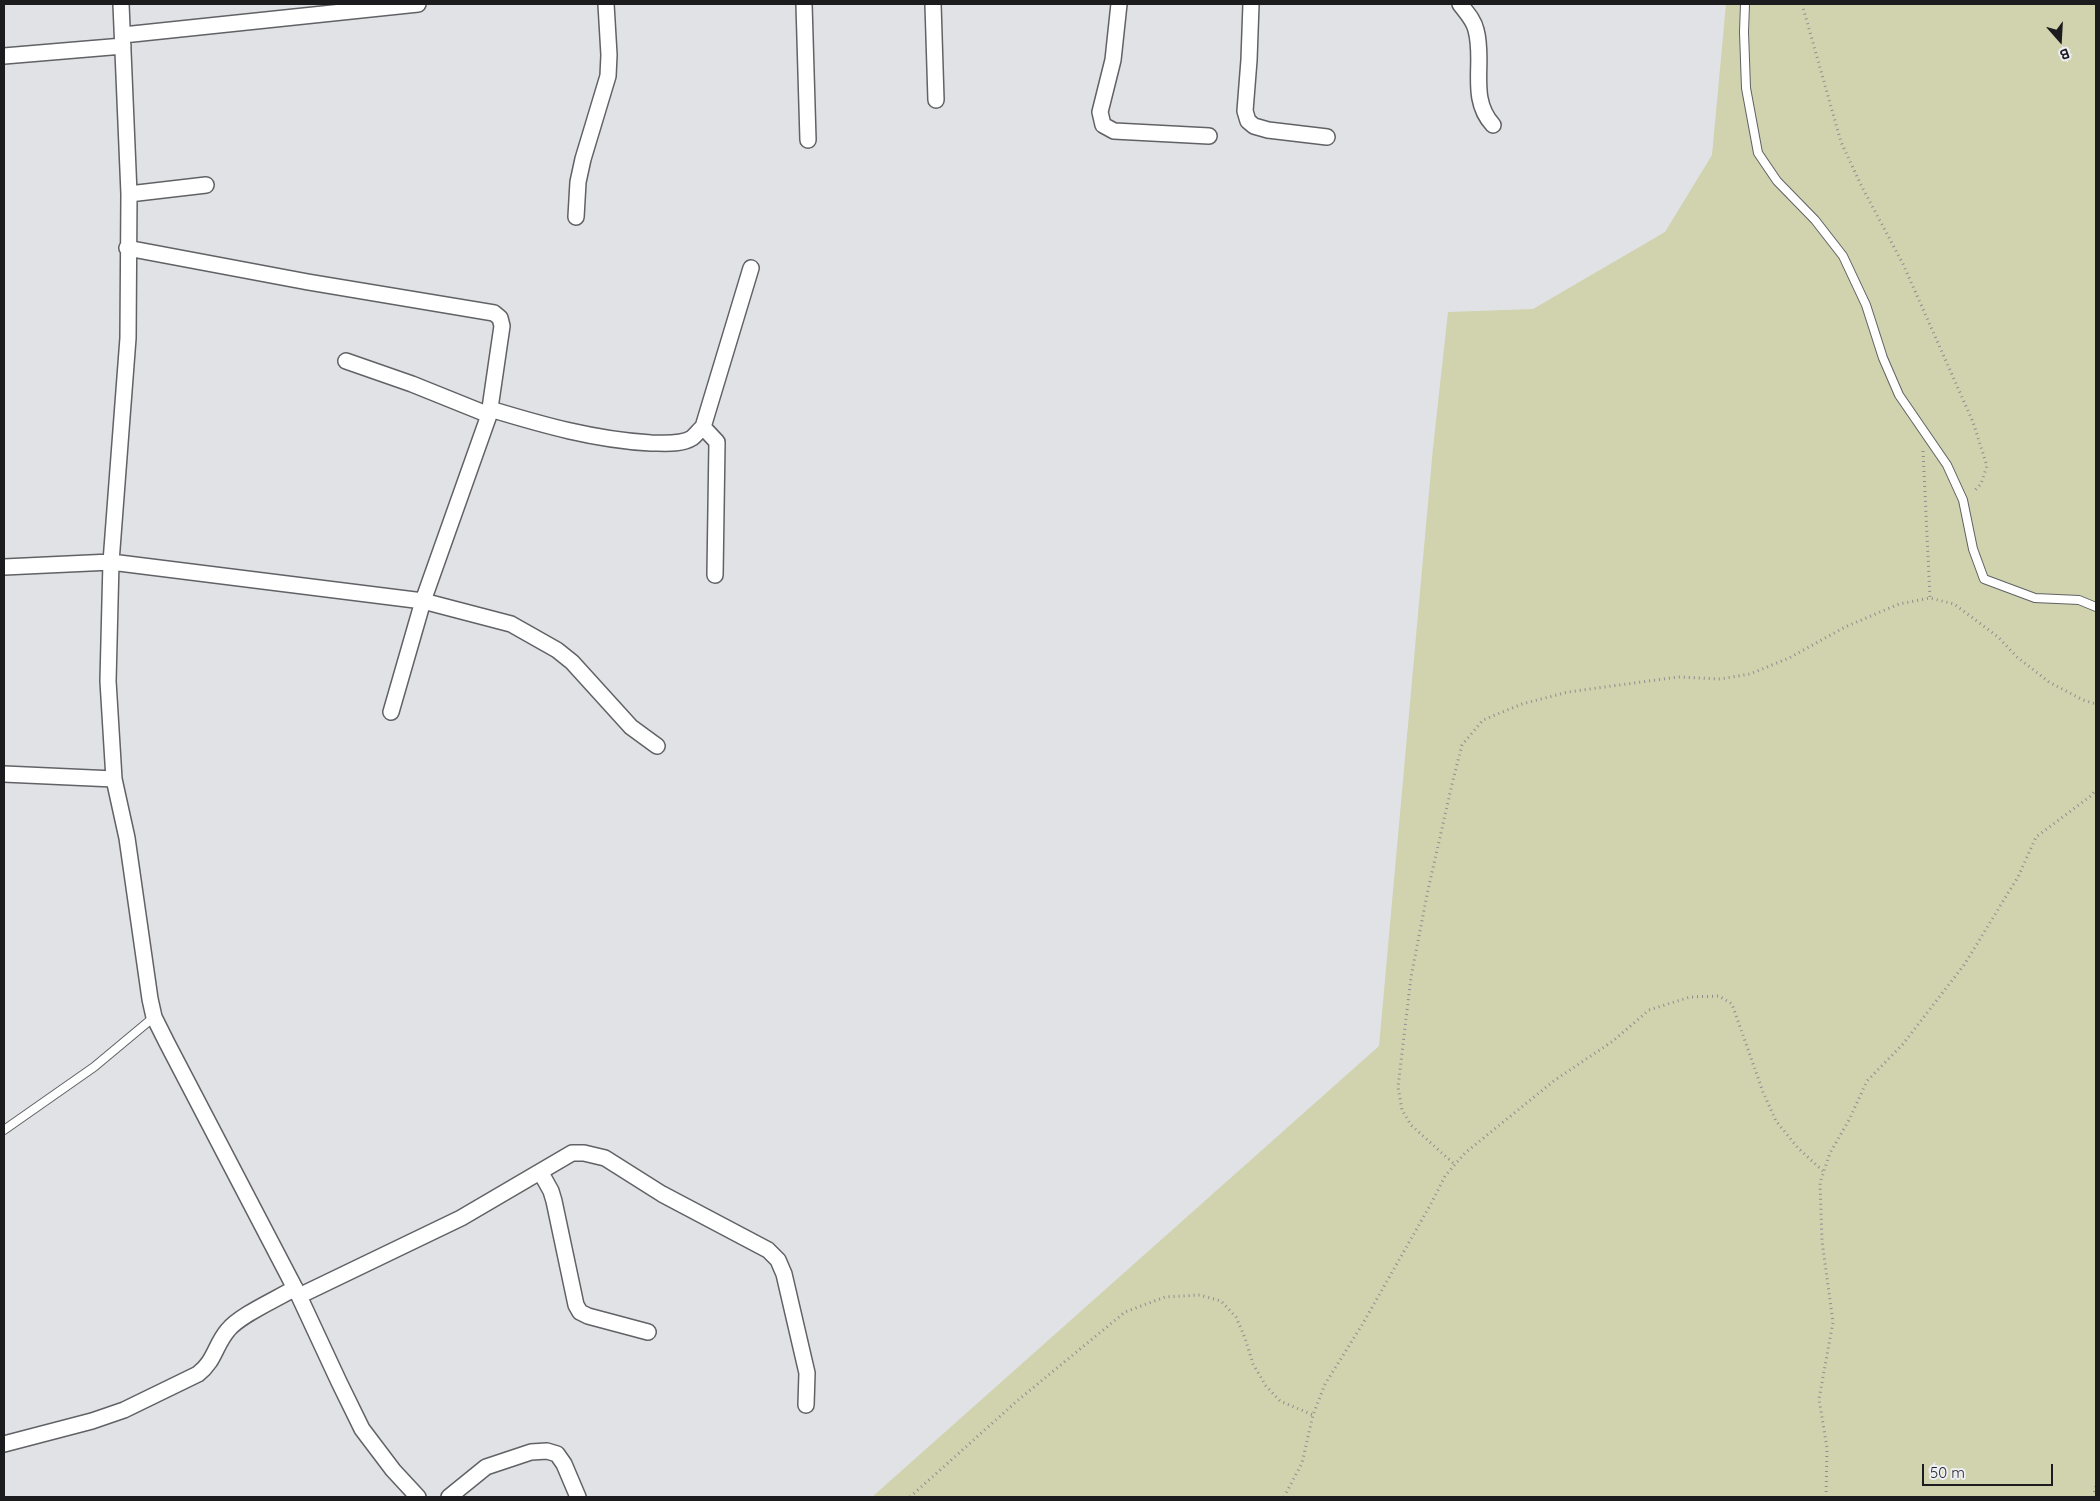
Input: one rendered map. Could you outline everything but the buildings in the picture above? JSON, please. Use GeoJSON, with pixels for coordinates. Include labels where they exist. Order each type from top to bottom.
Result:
{"type":"FeatureCollection","features":[{"type":"Feature","properties":{"kind":"street"},"geometry":{"type":"LineString","coordinates":[[121,4],[128,194],[128,338],[112,562],[108,680],[114,779],[126,838],[154,1017],[297,1292],[362,1428],[393,1470],[418,1497]]}},
{"type":"Feature","properties":{"kind":"street"},"geometry":{"type":"LineString","coordinates":[[4,56],[408,4]]}},
{"type":"Feature","properties":{"kind":"street"},"geometry":{"type":"LineString","coordinates":[[576,216],[583,159],[608,76],[609,55],[606,4]]}},
{"type":"Feature","properties":{"kind":"street"},"geometry":{"type":"LineString","coordinates":[[804,4],[808,140]]}},
{"type":"Feature","properties":{"kind":"street"},"geometry":{"type":"LineString","coordinates":[[932,4],[936,100]]}},
{"type":"Feature","properties":{"kind":"street"},"geometry":{"type":"LineString","coordinates":[[1119,4],[1114,60],[1100,112],[1103,125],[1114,130],[1209,136]]}},
{"type":"Feature","properties":{"kind":"street"},"geometry":{"type":"LineString","coordinates":[[1251,4],[1245,111],[1248,121],[1254,126],[1268,130],[1327,137]]}},
{"type":"Feature","properties":{"kind":"street"},"geometry":{"type":"LineString","coordinates":[[1460,4],[1476,29],[1478,42],[1478,86],[1487,118],[1493,125]]}},
{"type":"Feature","properties":{"kind":"street"},"geometry":{"type":"LineString","coordinates":[[128,194],[206,185]]}},
{"type":"Feature","properties":{"kind":"street"},"geometry":{"type":"LineString","coordinates":[[127,248],[308,282],[494,313],[500,318],[502,326],[489,412],[423,601],[391,712]]}},
{"type":"Feature","properties":{"kind":"street"},"geometry":{"type":"LineString","coordinates":[[346,361],[489,412],[564,431],[619,441],[678,442],[692,438],[703,427],[751,268]]}},
{"type":"Feature","properties":{"kind":"street"},"geometry":{"type":"LineString","coordinates":[[703,427],[717,442],[715,575]]}},
{"type":"Feature","properties":{"kind":"street"},"geometry":{"type":"LineString","coordinates":[[4,567],[112,562],[423,601],[511,624],[557,650],[572,662],[631,727],[657,746]]}},
{"type":"Feature","properties":{"kind":"street"},"geometry":{"type":"LineString","coordinates":[[4,774],[114,779]]}},
{"type":"Feature","properties":{"kind":"street"},"geometry":{"type":"LineString","coordinates":[[4,1444],[116,1413],[198,1374],[207,1368],[229,1328],[297,1292],[462,1218],[572,1153],[584,1153],[605,1158],[662,1194],[768,1250],[778,1260],[784,1274],[807,1373],[806,1405]]}},
{"type":"Feature","properties":{"kind":"street"},"geometry":{"type":"LineString","coordinates":[[540,1173],[551,1192],[576,1305],[580,1312],[588,1316],[648,1332]]}},
{"type":"Feature","properties":{"kind":"street"},"geometry":{"type":"LineString","coordinates":[[449,1497],[486,1467],[531,1452],[546,1450],[557,1454],[564,1464],[578,1497]]}},
{"type":"Feature","properties":{"kind":"lane"},"geometry":{"type":"LineString","coordinates":[[1745,4],[1746,88],[1758,153],[1776,181],[1816,220],[1843,256],[1866,305],[1883,358],[1899,395],[1947,466],[1963,500],[1973,549],[1984,580],[2035,598],[2078,600],[2096,607]]}},
{"type":"Feature","properties":{"kind":"lane"},"geometry":{"type":"LineString","coordinates":[[4,1130],[94,1067],[154,1017]]}},
{"type":"Feature","properties":{"kind":"path"},"geometry":{"type":"LineString","coordinates":[[1802,4],[1841,142],[1861,185],[1904,264],[1973,422],[1987,466],[1981,484],[1963,500]]}},
{"type":"Feature","properties":{"kind":"path"},"geometry":{"type":"LineString","coordinates":[[1922,428],[1930,598]]}},
{"type":"Feature","properties":{"kind":"path"},"geometry":{"type":"LineString","coordinates":[[1453,1163],[1411,1125],[1402,1110],[1398,1087],[1411,977],[1428,890],[1462,745],[1484,720],[1522,704],[1568,692],[1678,677],[1720,679],[1750,674],[1790,658],[1845,627],[1899,604],[1930,598],[1954,604],[1998,637],[2017,658],[2048,682],[2083,700],[2096,704]]}},
{"type":"Feature","properties":{"kind":"path"},"geometry":{"type":"LineString","coordinates":[[1826,1497],[1827,1448],[1819,1398],[1833,1322],[1822,1241],[1820,1183],[1830,1153],[1849,1120],[1867,1081],[1903,1044],[1964,965],[2018,877],[2036,837],[2092,795],[2096,789]]}},
{"type":"Feature","properties":{"kind":"path"},"geometry":{"type":"LineString","coordinates":[[1284,1497],[1302,1463],[1313,1415],[1325,1384],[1362,1325],[1445,1176],[1465,1153],[1555,1080],[1613,1041],[1649,1010],[1690,997],[1720,996],[1732,1004],[1763,1092],[1776,1121],[1798,1148],[1824,1172]]}},
{"type":"Feature","properties":{"kind":"path"},"geometry":{"type":"LineString","coordinates":[[910,1497],[1017,1401],[1125,1312],[1165,1297],[1200,1295],[1221,1300],[1236,1317],[1253,1364],[1266,1386],[1280,1401],[1313,1415]]}},
{"type":"Feature","properties":{"kind":"path"},"geometry":{"type":"LineString","coordinates":[[2093,1497],[2096,1486]]}},
{"type":"Feature","properties":{"kind":"green space"},"geometry":{"type":"Polygon","coordinates":[[[1726,4],[2096,4],[2096,1497],[872,1497],[1379,1046],[1433,448],[1448,312],[1533,309],[1665,232],[1712,155],[1726,4]]]}}]}
